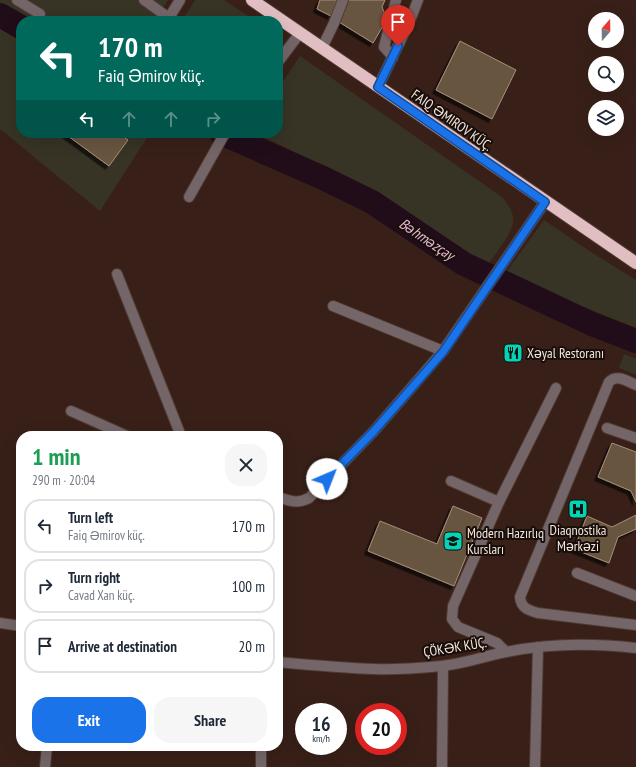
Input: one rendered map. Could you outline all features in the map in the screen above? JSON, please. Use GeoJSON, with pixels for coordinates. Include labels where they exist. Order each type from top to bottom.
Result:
{"type":"FeatureCollection","features":[{"type":"Feature","properties":{"kind":"highway","name":"FAIQ ƏMIROV KÜÇ."},"geometry":{"type":"LineString","coordinates":[[252,0],[275,16]]}},
{"type":"Feature","properties":{"kind":"highway","name":"FAIQ ƏMIROV KÜÇ."},"geometry":{"type":"LineString","coordinates":[[283,21],[636,264]]}},
{"type":"Feature","properties":{"kind":"street"},"geometry":{"type":"LineString","coordinates":[[17,0],[40,14]]}},
{"type":"Feature","properties":{"kind":"street"},"geometry":{"type":"LineString","coordinates":[[144,0],[163,16]]}},
{"type":"Feature","properties":{"kind":"street"},"geometry":{"type":"LineString","coordinates":[[170,16],[180,0]]}},
{"type":"Feature","properties":{"kind":"street"},"geometry":{"type":"LineString","coordinates":[[322,48],[343,0]]}},
{"type":"Feature","properties":{"kind":"street"},"geometry":{"type":"LineString","coordinates":[[393,57],[384,48],[396,0]]}},
{"type":"Feature","properties":{"kind":"street"},"geometry":{"type":"LineString","coordinates":[[378,87],[418,0]]}},
{"type":"Feature","properties":{"kind":"street"},"geometry":{"type":"LineString","coordinates":[[283,55],[300,33]]}},
{"type":"Feature","properties":{"kind":"street"},"geometry":{"type":"LineString","coordinates":[[189,197],[222,138]]}},
{"type":"Feature","properties":{"kind":"street"},"geometry":{"type":"LineString","coordinates":[[283,498],[303,501],[309,498],[374,431],[443,352],[484,289],[545,202]]}},
{"type":"Feature","properties":{"kind":"street"},"geometry":{"type":"LineString","coordinates":[[117,274],[179,431]]}},
{"type":"Feature","properties":{"kind":"street"},"geometry":{"type":"LineString","coordinates":[[333,306],[443,352]]}},
{"type":"Feature","properties":{"kind":"street"},"geometry":{"type":"LineString","coordinates":[[636,385],[619,378],[613,378],[608,382],[520,597],[520,602],[522,606],[528,610],[538,613],[636,625]]}},
{"type":"Feature","properties":{"kind":"street"},"geometry":{"type":"LineString","coordinates":[[506,652],[497,643],[458,627],[452,620],[453,606],[498,502],[556,388]]}},
{"type":"Feature","properties":{"kind":"street"},"geometry":{"type":"LineString","coordinates":[[71,411],[116,431]]}},
{"type":"Feature","properties":{"kind":"street"},"geometry":{"type":"LineString","coordinates":[[607,428],[636,438]]}},
{"type":"Feature","properties":{"kind":"street"},"geometry":{"type":"LineString","coordinates":[[451,481],[498,502]]}},
{"type":"Feature","properties":{"kind":"street"},"geometry":{"type":"LineString","coordinates":[[577,573],[636,596]]}},
{"type":"Feature","properties":{"kind":"street"},"geometry":{"type":"LineString","coordinates":[[0,623],[16,625]]}},
{"type":"Feature","properties":{"kind":"street","name":"ÇÖKƏK KÜÇ."},"geometry":{"type":"LineString","coordinates":[[283,662],[377,669],[443,666],[506,652],[567,644],[604,644],[636,648]]}},
{"type":"Feature","properties":{"kind":"street"},"geometry":{"type":"LineString","coordinates":[[535,767],[538,647]]}},
{"type":"Feature","properties":{"kind":"street"},"geometry":{"type":"LineString","coordinates":[[442,767],[443,666]]}},
{"type":"Feature","properties":{"kind":"street"},"geometry":{"type":"LineString","coordinates":[[45,767],[47,751]]}},
{"type":"Feature","properties":{"kind":"street"},"geometry":{"type":"LineString","coordinates":[[261,751],[261,767]]}},
{"type":"Feature","properties":{"kind":"shaded area"},"geometry":{"type":"Polygon","coordinates":[[[0,0],[168,0],[158,16],[21,16],[0,4],[0,0]]]}},
{"type":"Feature","properties":{"kind":"shaded area"},"geometry":{"type":"Polygon","coordinates":[[[195,0],[224,0],[248,16],[185,16],[195,0]]]}},
{"type":"Feature","properties":{"kind":"shaded area"},"geometry":{"type":"Polygon","coordinates":[[[0,29],[16,38],[16,138],[147,138],[100,211],[0,129],[0,29]]]}},
{"type":"Feature","properties":{"kind":"shaded area"},"geometry":{"type":"Polygon","coordinates":[[[300,56],[502,197],[512,213],[512,228],[486,267],[368,188],[266,138],[283,138],[283,82],[300,56]]]}},
{"type":"Feature","properties":{"kind":"shaded area"},"geometry":{"type":"Polygon","coordinates":[[[544,220],[636,280],[636,328],[504,275],[544,220]]]}},
{"type":"Feature","properties":{"kind":"shaded area"},"geometry":{"type":"Polygon","coordinates":[[[624,354],[636,359],[636,375],[619,368],[624,354]]]}},
{"type":"Feature","properties":{"kind":"building"},"geometry":{"type":"Polygon","coordinates":[[[320,0],[337,0],[331,16],[317,9],[320,0]]]}},
{"type":"Feature","properties":{"kind":"building"},"geometry":{"type":"Polygon","coordinates":[[[348,0],[385,0],[382,7],[387,19],[373,43],[339,22],[348,0]]]}},
{"type":"Feature","properties":{"kind":"building"},"geometry":{"type":"Polygon","coordinates":[[[460,41],[516,70],[492,119],[436,90],[460,41]]]}},
{"type":"Feature","properties":{"kind":"building"},"geometry":{"type":"Polygon","coordinates":[[[71,138],[125,138],[128,140],[109,166],[71,138]]]}},
{"type":"Feature","properties":{"kind":"building"},"geometry":{"type":"Polygon","coordinates":[[[612,443],[636,452],[636,502],[631,491],[598,477],[612,443]]]}},
{"type":"Feature","properties":{"kind":"building"},"geometry":{"type":"Polygon","coordinates":[[[453,506],[482,518],[454,586],[368,551],[380,521],[437,544],[453,506]]]}},
{"type":"Feature","properties":{"kind":"building"},"geometry":{"type":"Polygon","coordinates":[[[636,515],[636,529],[618,537],[609,563],[574,549],[587,516],[612,527],[636,515]]]}},
{"type":"Feature","properties":{"kind":"waterway","name":"Bəhməzçay"},"geometry":{"type":"LineString","coordinates":[[0,15],[16,24]]}},
{"type":"Feature","properties":{"kind":"waterway","name":"Bəhməzçay"},"geometry":{"type":"LineString","coordinates":[[232,138],[323,178],[372,202],[464,264],[592,324],[636,341]]}},
{"type":"Feature","properties":{"kind":"place","name":"Xəyal Restoranı"},"geometry":{"type":"Point","coordinates":[513,353]}},
{"type":"Feature","properties":{"kind":"place","name":"Diaqnostika Mərkəzi"},"geometry":{"type":"Point","coordinates":[578,509]}},
{"type":"Feature","properties":{"kind":"place","name":"Modern Hazırlıq Kursları"},"geometry":{"type":"Point","coordinates":[453,541]}},
{"type":"Feature","properties":{"kind":"route"},"geometry":{"type":"LineString","coordinates":[[327,479],[374,431],[443,352],[484,289],[545,202],[378,87],[398,46]]}}]}
